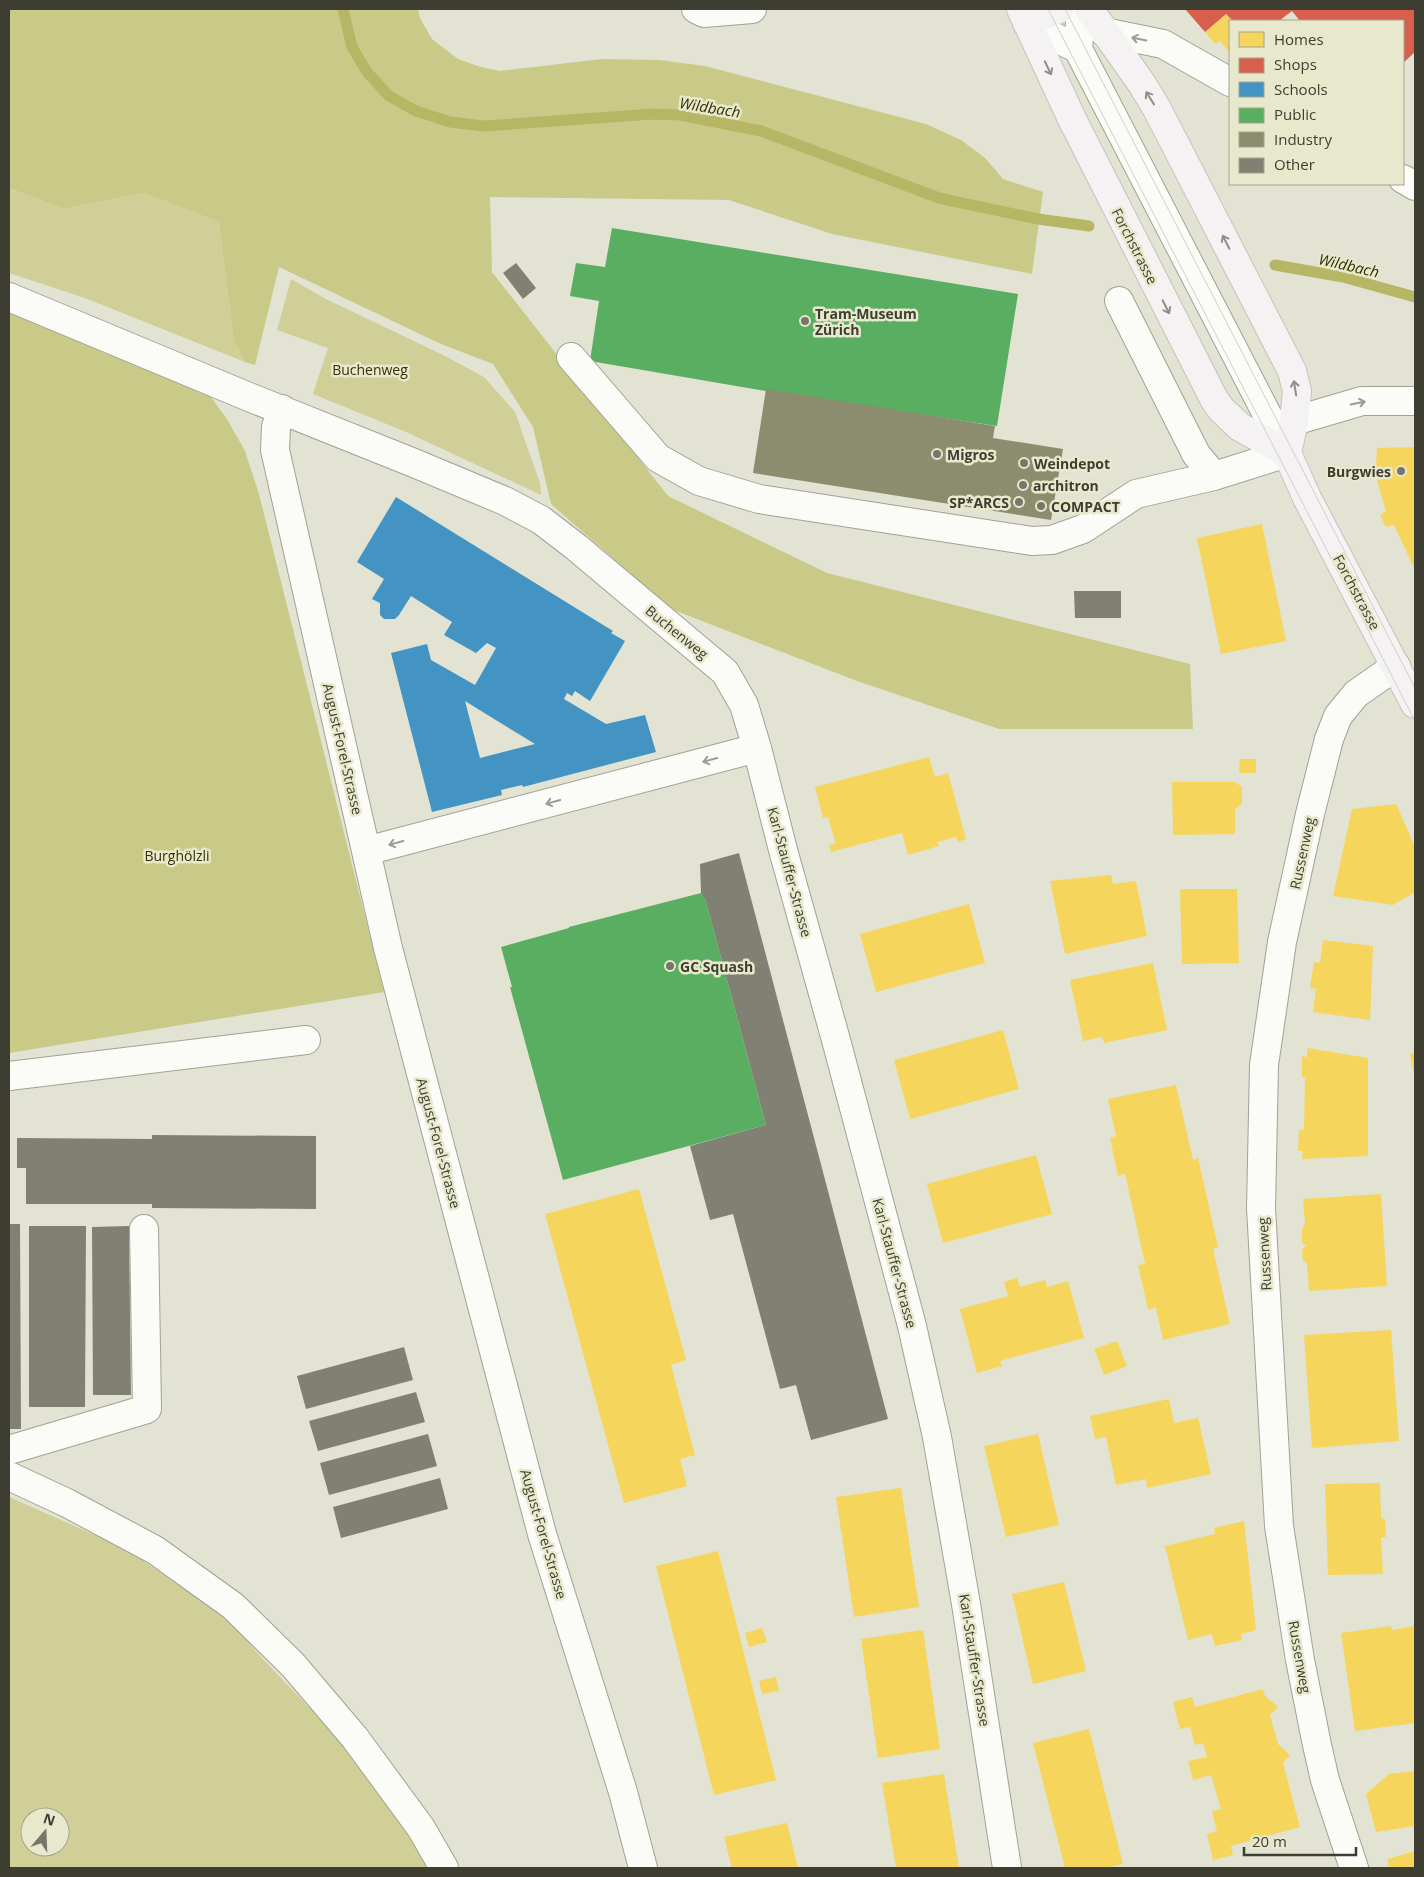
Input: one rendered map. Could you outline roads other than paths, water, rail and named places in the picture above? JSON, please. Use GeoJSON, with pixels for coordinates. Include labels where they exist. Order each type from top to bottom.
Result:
{"type":"FeatureCollection","features":[{"type":"Feature","properties":{"kind":"main road"},"geometry":{"type":"LineString","coordinates":[[1024,16],[1059,9]]}},
{"type":"Feature","properties":{"kind":"main road"},"geometry":{"type":"LineString","coordinates":[[1089,9],[1142,84],[1157,109],[1288,362],[1297,391],[1294,420],[1286,453]]}},
{"type":"Feature","properties":{"kind":"main road","name":"Forchstrasse"},"geometry":{"type":"LineString","coordinates":[[1024,16],[1072,119],[1214,400],[1240,427],[1286,453],[1307,498],[1415,704]]}},
{"type":"Feature","properties":{"kind":"street"},"geometry":{"type":"LineString","coordinates":[[696,9],[704,13],[752,9]]}},
{"type":"Feature","properties":{"kind":"street"},"geometry":{"type":"LineString","coordinates":[[1024,16],[1078,49],[1081,9]]}},
{"type":"Feature","properties":{"kind":"street"},"geometry":{"type":"LineString","coordinates":[[1104,32],[1163,44],[1229,81]]}},
{"type":"Feature","properties":{"kind":"street","name":"Forchstrasse"},"geometry":{"type":"LineString","coordinates":[[1078,49],[1286,453]]}},
{"type":"Feature","properties":{"kind":"street"},"geometry":{"type":"LineString","coordinates":[[1404,180],[1415,186]]}},
{"type":"Feature","properties":{"kind":"street","name":"Buchenweg"},"geometry":{"type":"LineString","coordinates":[[9,297],[505,502],[541,520],[725,672]]}},
{"type":"Feature","properties":{"kind":"street"},"geometry":{"type":"LineString","coordinates":[[1119,301],[1196,454],[1214,476]]}},
{"type":"Feature","properties":{"kind":"street"},"geometry":{"type":"LineString","coordinates":[[571,357],[658,458],[699,481],[759,499],[1032,541],[1052,540],[1083,529],[1136,494],[1214,476],[1286,453]]}},
{"type":"Feature","properties":{"kind":"street"},"geometry":{"type":"LineString","coordinates":[[1294,420],[1362,401],[1415,401]]}},
{"type":"Feature","properties":{"kind":"street","name":"August-Forel-Strasse"},"geometry":{"type":"LineString","coordinates":[[282,410],[276,426],[275,450],[391,958],[542,1534],[623,1792],[642,1868]]}},
{"type":"Feature","properties":{"kind":"street","name":"Russenweg"},"geometry":{"type":"LineString","coordinates":[[1354,1868],[1325,1780],[1319,1754],[1300,1660],[1279,1526],[1261,1208],[1263,1074],[1282,942],[1310,814],[1329,739],[1338,716],[1356,694],[1396,666]]}},
{"type":"Feature","properties":{"kind":"street","name":"Karl-Stauffer-Strasse"},"geometry":{"type":"LineString","coordinates":[[725,672],[744,706],[757,748],[923,1372],[937,1437],[966,1604],[1007,1868]]}},
{"type":"Feature","properties":{"kind":"street"},"geometry":{"type":"LineString","coordinates":[[366,851],[757,748]]}},
{"type":"Feature","properties":{"kind":"street"},"geometry":{"type":"LineString","coordinates":[[9,1076],[306,1040]]}},
{"type":"Feature","properties":{"kind":"street"},"geometry":{"type":"LineString","coordinates":[[9,1450],[146,1409],[144,1229]]}},
{"type":"Feature","properties":{"kind":"street"},"geometry":{"type":"LineString","coordinates":[[9,1476],[67,1503],[155,1550],[233,1606],[293,1665],[355,1738],[421,1828],[444,1868]]}},
{"type":"Feature","properties":{"kind":"waterway","name":"Wildbach"},"geometry":{"type":"LineString","coordinates":[[343,9],[352,47],[367,72],[389,96],[416,111],[450,122],[484,126],[653,114],[680,115],[761,131],[939,198],[1038,219],[1089,226]]}},
{"type":"Feature","properties":{"kind":"waterway","name":"Wildbach"},"geometry":{"type":"LineString","coordinates":[[1275,265],[1343,277],[1415,297]]}},
{"type":"Feature","properties":{"kind":"tram line"},"geometry":{"type":"LineString","coordinates":[[1048,9],[1415,721]]}},
{"type":"Feature","properties":{"kind":"tram line"},"geometry":{"type":"LineString","coordinates":[[1065,9],[1415,688]]}},
{"type":"Feature","properties":{"kind":"place","name":"Tram-Museum Zürich"},"geometry":{"type":"Point","coordinates":[805,321]}},
{"type":"Feature","properties":{"kind":"place","name":"Migros"},"geometry":{"type":"Point","coordinates":[937,454]}},
{"type":"Feature","properties":{"kind":"place","name":"Weindepot"},"geometry":{"type":"Point","coordinates":[1024,463]}},
{"type":"Feature","properties":{"kind":"place","name":"Burgwies"},"geometry":{"type":"Point","coordinates":[1401,471]}},
{"type":"Feature","properties":{"kind":"place","name":"architron"},"geometry":{"type":"Point","coordinates":[1023,485]}},
{"type":"Feature","properties":{"kind":"place","name":"SP*ARCS"},"geometry":{"type":"Point","coordinates":[1019,502]}},
{"type":"Feature","properties":{"kind":"place","name":"COMPACT"},"geometry":{"type":"Point","coordinates":[1041,506]}},
{"type":"Feature","properties":{"kind":"place","name":"GC Squash"},"geometry":{"type":"Point","coordinates":[670,966]}},
{"type":"Feature","properties":{"kind":"park label","name":"Burghölzli"},"geometry":{"type":"Point","coordinates":[177,855]}}]}
